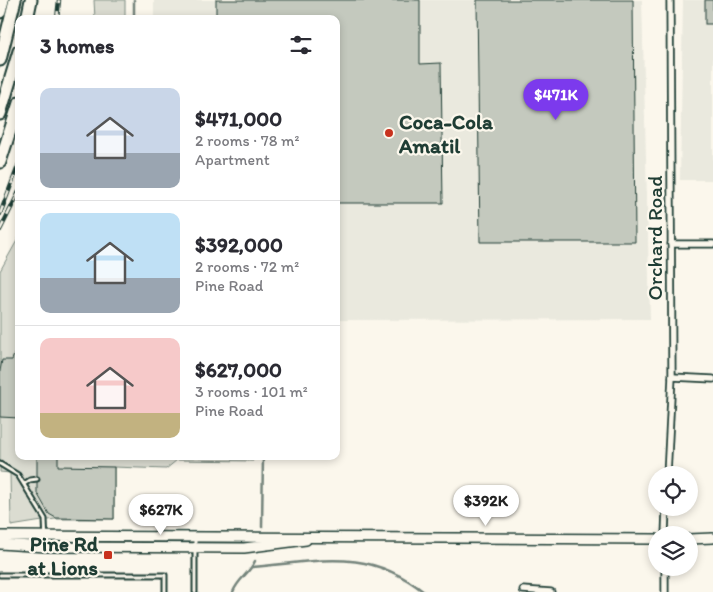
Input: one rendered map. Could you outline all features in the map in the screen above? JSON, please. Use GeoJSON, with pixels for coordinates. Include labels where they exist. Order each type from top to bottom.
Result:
{"type":"FeatureCollection","features":[{"type":"Feature","properties":{"kind":"highway"},"geometry":{"type":"LineString","coordinates":[[0,12],[3,0]]}},
{"type":"Feature","properties":{"kind":"highway"},"geometry":{"type":"LineString","coordinates":[[0,60],[14,0]]}},
{"type":"Feature","properties":{"kind":"highway"},"geometry":{"type":"LineString","coordinates":[[28,15],[31,0]]}},
{"type":"Feature","properties":{"kind":"highway"},"geometry":{"type":"LineString","coordinates":[[0,114],[15,64]]}},
{"type":"Feature","properties":{"kind":"highway"},"geometry":{"type":"LineString","coordinates":[[0,162],[15,115]]}},
{"type":"Feature","properties":{"kind":"street","name":"Orchard Road"},"geometry":{"type":"LineString","coordinates":[[667,466],[672,377],[670,0]]}},
{"type":"Feature","properties":{"kind":"street"},"geometry":{"type":"LineString","coordinates":[[671,244],[713,244]]}},
{"type":"Feature","properties":{"kind":"street"},"geometry":{"type":"LineString","coordinates":[[672,377],[713,379]]}},
{"type":"Feature","properties":{"kind":"street"},"geometry":{"type":"LineString","coordinates":[[0,536],[296,536],[316,539]]}},
{"type":"Feature","properties":{"kind":"street"},"geometry":{"type":"LineString","coordinates":[[698,538],[713,538]]}},
{"type":"Feature","properties":{"kind":"street"},"geometry":{"type":"LineString","coordinates":[[0,544],[46,547],[244,548],[316,539],[648,539]]}},
{"type":"Feature","properties":{"kind":"street"},"geometry":{"type":"LineString","coordinates":[[665,592],[666,576]]}},
{"type":"Feature","properties":{"kind":"street"},"geometry":{"type":"LineString","coordinates":[[523,590],[551,592]]}},
{"type":"Feature","properties":{"kind":"lane"},"geometry":{"type":"LineString","coordinates":[[0,464],[15,472],[45,520],[46,547]]}},
{"type":"Feature","properties":{"kind":"lane"},"geometry":{"type":"LineString","coordinates":[[24,484],[30,480],[37,479]]}},
{"type":"Feature","properties":{"kind":"lane"},"geometry":{"type":"LineString","coordinates":[[195,536],[195,592]]}},
{"type":"Feature","properties":{"kind":"lane"},"geometry":{"type":"LineString","coordinates":[[0,576],[164,575],[165,592]]}},
{"type":"Feature","properties":{"kind":"shaded area"},"geometry":{"type":"Polygon","coordinates":[[[94,0],[125,0],[125,15],[95,15],[94,0]]]}},
{"type":"Feature","properties":{"kind":"shaded area"},"geometry":{"type":"Polygon","coordinates":[[[154,0],[642,0],[650,319],[340,320],[340,15],[154,15],[154,0]]]}},
{"type":"Feature","properties":{"kind":"shaded area"},"geometry":{"type":"Polygon","coordinates":[[[683,0],[713,0],[713,180],[680,180],[683,0]]]}},
{"type":"Feature","properties":{"kind":"shaded area"},"geometry":{"type":"Polygon","coordinates":[[[15,244],[15,460],[177,460],[166,469],[114,467],[114,519],[55,519],[11,526],[10,473],[0,472],[0,271],[15,244]]]}},
{"type":"Feature","properties":{"kind":"shaded area"},"geometry":{"type":"Polygon","coordinates":[[[177,460],[253,460],[253,461],[177,460]]]}},
{"type":"Feature","properties":{"kind":"building","name":"Coca-Cola Amatil"},"geometry":{"type":"Polygon","coordinates":[[[216,0],[420,0],[420,64],[441,63],[443,203],[340,203],[340,15],[216,15],[216,0]]]}},
{"type":"Feature","properties":{"kind":"building"},"geometry":{"type":"Polygon","coordinates":[[[477,0],[633,0],[635,242],[480,242],[477,0]]]}},
{"type":"Feature","properties":{"kind":"building"},"geometry":{"type":"Polygon","coordinates":[[[705,0],[713,0],[713,24],[705,24],[705,0]]]}},
{"type":"Feature","properties":{"kind":"building"},"geometry":{"type":"Polygon","coordinates":[[[15,352],[15,418],[0,417],[0,371],[2,360],[12,360],[15,352]]]}},
{"type":"Feature","properties":{"kind":"building"},"geometry":{"type":"Polygon","coordinates":[[[37,460],[58,460],[58,466],[114,467],[114,519],[56,518],[49,514],[37,493],[37,482],[40,479],[37,476],[37,460]]]}},
{"type":"Feature","properties":{"kind":"waterway"},"geometry":{"type":"LineString","coordinates":[[134,0],[134,15]]}},
{"type":"Feature","properties":{"kind":"waterway"},"geometry":{"type":"LineString","coordinates":[[262,527],[263,460]]}},
{"type":"Feature","properties":{"kind":"waterway"},"geometry":{"type":"LineString","coordinates":[[252,567],[341,560],[362,563],[382,568],[403,578],[424,592]]}},
{"type":"Feature","properties":{"kind":"waterway"},"geometry":{"type":"LineString","coordinates":[[233,592],[255,561]]}},
{"type":"Feature","properties":{"kind":"railway"},"geometry":{"type":"LineString","coordinates":[[57,15],[59,0]]}},
{"type":"Feature","properties":{"kind":"railway"},"geometry":{"type":"LineString","coordinates":[[0,214],[15,175]]}},
{"type":"Feature","properties":{"kind":"railway"},"geometry":{"type":"LineString","coordinates":[[0,230],[15,200]]}},
{"type":"Feature","properties":{"kind":"place","name":"Coca-Cola Amatil"},"geometry":{"type":"Point","coordinates":[389,133]}},
{"type":"Feature","properties":{"kind":"place","name":"Pine Rd at Lions"},"geometry":{"type":"Point","coordinates":[108,555]}}]}
